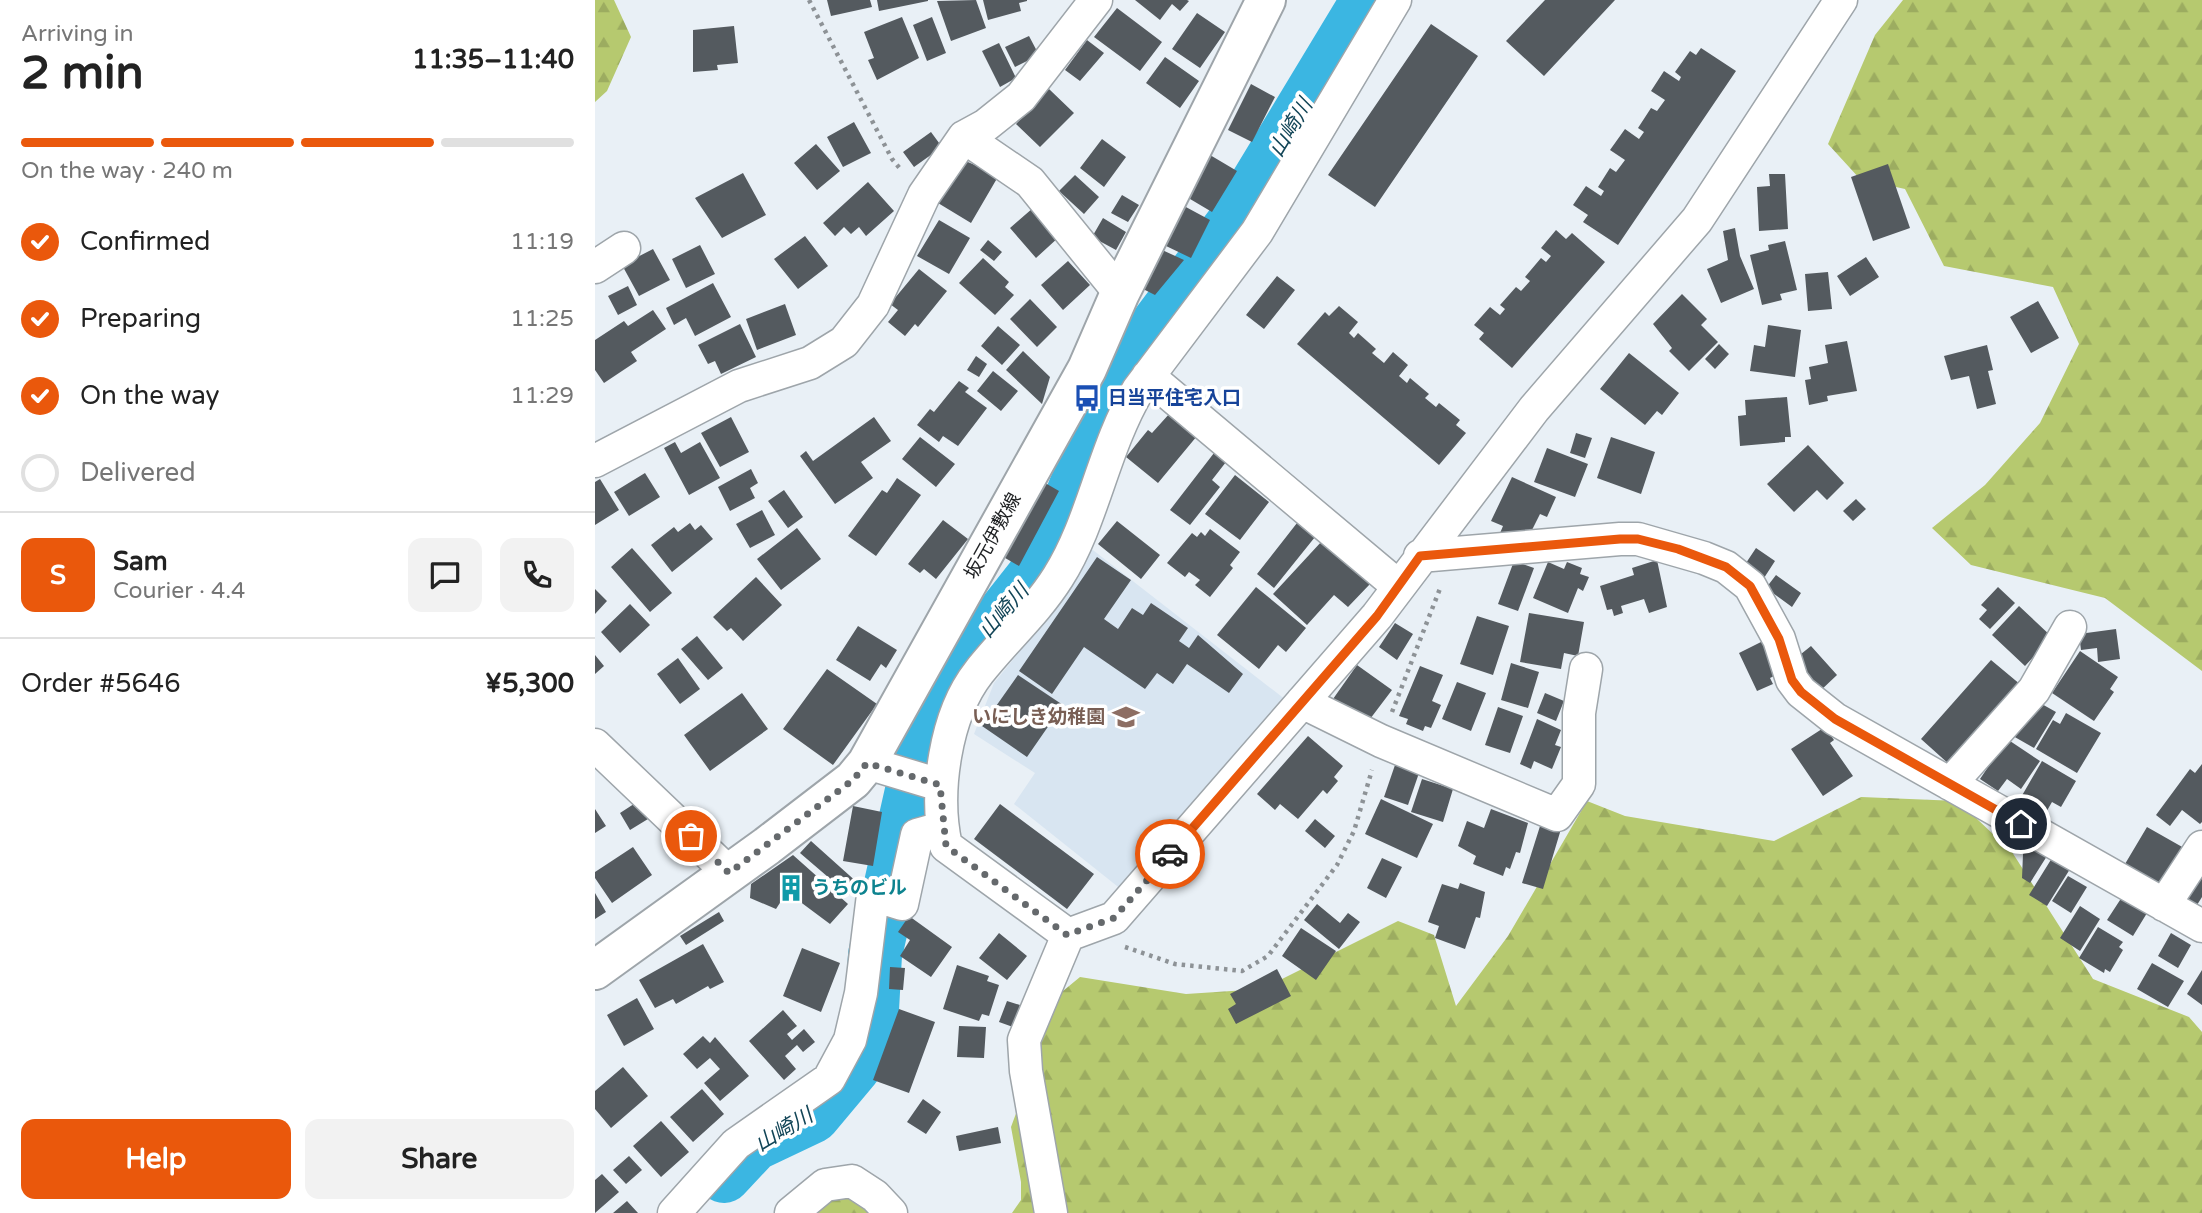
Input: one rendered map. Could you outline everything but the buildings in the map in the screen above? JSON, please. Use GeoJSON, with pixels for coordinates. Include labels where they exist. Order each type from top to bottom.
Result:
{"type":"FeatureCollection","features":[{"type":"Feature","properties":{"kind":"main road","name":"坂元伊敷線"},"geometry":{"type":"LineString","coordinates":[[595,970],[853,780],[867,763],[1087,369],[1119,293],[1266,0]]}},
{"type":"Feature","properties":{"kind":"street"},"geometry":{"type":"LineString","coordinates":[[595,461],[739,386],[810,363],[843,342],[873,305],[924,195],[964,137],[986,125],[1021,97],[1096,0]]}},
{"type":"Feature","properties":{"kind":"street"},"geometry":{"type":"LineString","coordinates":[[1067,935],[946,846],[942,828],[940,785],[954,720],[977,674],[1059,577],[1122,417],[1148,376],[1257,232],[1395,0]]}},
{"type":"Feature","properties":{"kind":"street"},"geometry":{"type":"LineString","coordinates":[[1051,1213],[1026,1071],[1024,1041],[1067,935],[1114,918],[1377,616],[1534,409],[1697,220],[1841,0]]}},
{"type":"Feature","properties":{"kind":"street"},"geometry":{"type":"LineString","coordinates":[[964,137],[1031,183],[1119,293]]}},
{"type":"Feature","properties":{"kind":"street"},"geometry":{"type":"LineString","coordinates":[[595,267],[624,248]]}},
{"type":"Feature","properties":{"kind":"street"},"geometry":{"type":"LineString","coordinates":[[1148,376],[1398,586]]}},
{"type":"Feature","properties":{"kind":"street"},"geometry":{"type":"LineString","coordinates":[[1420,556],[1638,539],[1678,549],[1726,567],[1750,586],[1779,639],[1792,680],[1801,692],[1835,719],[2202,926]]}},
{"type":"Feature","properties":{"kind":"street"},"geometry":{"type":"LineString","coordinates":[[1950,785],[2034,690],[2070,627]]}},
{"type":"Feature","properties":{"kind":"street"},"geometry":{"type":"LineString","coordinates":[[1302,702],[1381,741],[1557,815],[1579,784],[1579,713],[1586,669]]}},
{"type":"Feature","properties":{"kind":"street"},"geometry":{"type":"LineString","coordinates":[[595,744],[729,873]]}},
{"type":"Feature","properties":{"kind":"street"},"geometry":{"type":"LineString","coordinates":[[867,763],[940,785]]}},
{"type":"Feature","properties":{"kind":"street"},"geometry":{"type":"LineString","coordinates":[[674,1213],[736,1144],[829,1079],[850,1040],[887,900],[917,835],[942,828]]}},
{"type":"Feature","properties":{"kind":"street"},"geometry":{"type":"LineString","coordinates":[[2164,905],[2202,847]]}},
{"type":"Feature","properties":{"kind":"street"},"geometry":{"type":"LineString","coordinates":[[791,1213],[825,1185],[852,1181],[875,1196],[891,1213]]}},
{"type":"Feature","properties":{"kind":"path"},"geometry":{"type":"LineString","coordinates":[[809,0],[891,159],[924,195]]}},
{"type":"Feature","properties":{"kind":"path"},"geometry":{"type":"LineString","coordinates":[[1123,947],[1175,964],[1241,971],[1268,956],[1337,865],[1354,831],[1381,741],[1454,553]]}},
{"type":"Feature","properties":{"kind":"shaded area","name":"いにしき幼稚園"},"geometry":{"type":"Polygon","coordinates":[[[1089,547],[1286,700],[1122,890],[1014,804],[1035,773],[974,734],[994,683],[1060,602],[1089,547]]]}},
{"type":"Feature","properties":{"kind":"green space"},"geometry":{"type":"Polygon","coordinates":[[[595,0],[614,0],[631,37],[607,91],[595,102],[595,0]]]}},
{"type":"Feature","properties":{"kind":"green space"},"geometry":{"type":"Polygon","coordinates":[[[1903,0],[2202,0],[2202,671],[2105,598],[1971,565],[1932,528],[1985,485],[2040,423],[2079,344],[2053,287],[1944,266],[1905,189],[1860,179],[1828,144],[1875,35],[1903,0]]]}},
{"type":"Feature","properties":{"kind":"green space"},"geometry":{"type":"Polygon","coordinates":[[[1861,797],[1958,801],[2012,852],[2093,979],[2189,1017],[2202,1032],[2202,1213],[1012,1213],[1021,1200],[1021,1182],[1011,1127],[1033,1067],[1046,1005],[1080,977],[1186,994],[1262,989],[1398,921],[1434,935],[1456,1006],[1508,936],[1587,801],[1625,816],[1774,841],[1861,797]]]}},
{"type":"Feature","properties":{"kind":"green space"},"geometry":{"type":"Polygon","coordinates":[[[847,1188],[889,1213],[799,1213],[847,1188]]]}},
{"type":"Feature","properties":{"kind":"waterway","name":"山崎川"},"geometry":{"type":"LineString","coordinates":[[724,1176],[754,1144],[813,1116],[854,1067],[871,1028],[875,955],[925,733],[954,664],[992,629],[1033,577],[1066,511],[1094,442],[1113,375],[1157,325],[1232,225],[1368,0]]}},
{"type":"Feature","properties":{"kind":"way so far"},"geometry":{"type":"LineString","coordinates":[[691,836],[729,873],[853,780],[867,763],[940,785],[942,828],[946,846],[1067,935],[1114,918],[1170,854]]}},
{"type":"Feature","properties":{"kind":"place","name":"日当平住宅入口"},"geometry":{"type":"Point","coordinates":[1087,398]}},
{"type":"Feature","properties":{"kind":"place","name":"いにしき幼稚園"},"geometry":{"type":"Point","coordinates":[1126,717]}},
{"type":"Feature","properties":{"kind":"place","name":"うちのビル"},"geometry":{"type":"Point","coordinates":[791,888]}},
{"type":"Feature","properties":{"kind":"route"},"geometry":{"type":"LineString","coordinates":[[1170,854],[1377,616],[1420,556],[1620,539],[1638,539],[1678,549],[1726,567],[1750,586],[1779,639],[1792,680],[1801,692],[1835,719],[2021,824]]}}]}
